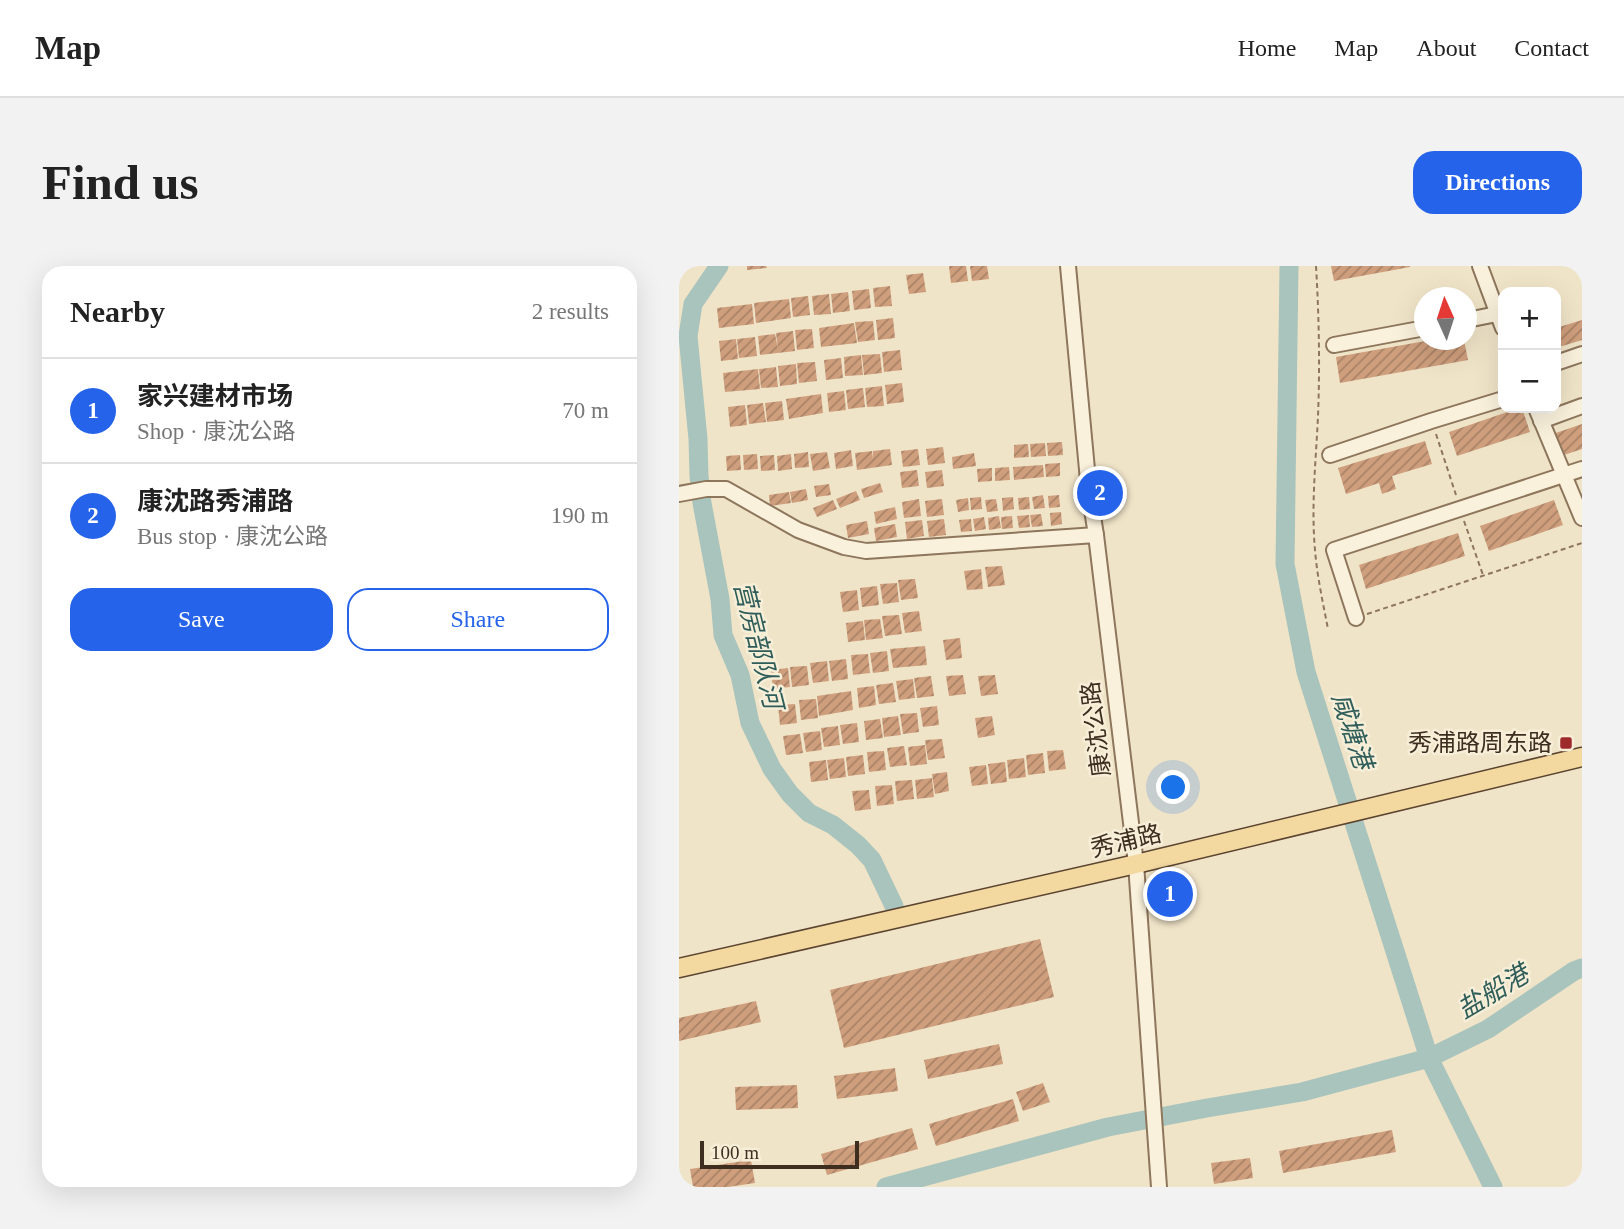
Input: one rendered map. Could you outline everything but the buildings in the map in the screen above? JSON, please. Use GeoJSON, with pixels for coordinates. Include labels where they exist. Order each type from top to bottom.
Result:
{"type":"FeatureCollection","features":[{"type":"Feature","properties":{"kind":"main road","name":"秀浦路"},"geometry":{"type":"LineString","coordinates":[[679,968],[1136,864],[1582,757]]}},
{"type":"Feature","properties":{"kind":"street","name":"康沈公路"},"geometry":{"type":"LineString","coordinates":[[1068,266],[1089,491],[1136,864],[1159,1187]]}},
{"type":"Feature","properties":{"kind":"street"},"geometry":{"type":"LineString","coordinates":[[1477,318],[1497,314],[1480,266]]}},
{"type":"Feature","properties":{"kind":"street"},"geometry":{"type":"LineString","coordinates":[[1334,345],[1414,330]]}},
{"type":"Feature","properties":{"kind":"street"},"geometry":{"type":"LineString","coordinates":[[1561,361],[1582,354]]}},
{"type":"Feature","properties":{"kind":"street"},"geometry":{"type":"LineString","coordinates":[[1330,455],[1498,401]]}},
{"type":"Feature","properties":{"kind":"street"},"geometry":{"type":"LineString","coordinates":[[1582,407],[1538,414],[1582,518]]}},
{"type":"Feature","properties":{"kind":"street"},"geometry":{"type":"LineString","coordinates":[[1356,618],[1334,550],[1582,469]]}},
{"type":"Feature","properties":{"kind":"street"},"geometry":{"type":"LineString","coordinates":[[679,494],[726,489],[798,530],[843,547],[866,551],[1096,534]]}},
{"type":"Feature","properties":{"kind":"path"},"geometry":{"type":"LineString","coordinates":[[1316,266],[1319,318],[1318,417],[1314,471],[1315,548],[1328,629]]}},
{"type":"Feature","properties":{"kind":"path"},"geometry":{"type":"LineString","coordinates":[[1356,618],[1582,544]]}},
{"type":"Feature","properties":{"kind":"waterway","name":"营房部队河"},"geometry":{"type":"LineString","coordinates":[[719,266],[693,304],[688,336],[702,503],[720,599],[723,635],[740,675],[750,723],[772,769],[790,794],[809,813],[833,825],[872,860],[894,906]]}},
{"type":"Feature","properties":{"kind":"waterway","name":"咸塘港"},"geometry":{"type":"LineString","coordinates":[[1289,266],[1285,564],[1306,672],[1429,1058],[1493,1187]]}},
{"type":"Feature","properties":{"kind":"waterway","name":"盐船港"},"geometry":{"type":"LineString","coordinates":[[886,1187],[1108,1127],[1302,1092],[1429,1058],[1488,1029],[1582,968]]}},
{"type":"Feature","properties":{"kind":"place","name":"康沈路秀浦路"},"geometry":{"type":"Point","coordinates":[1100,493]}},
{"type":"Feature","properties":{"kind":"place","name":"秀浦路周东路"},"geometry":{"type":"Point","coordinates":[1566,743]}},
{"type":"Feature","properties":{"kind":"place","name":"家兴建材市场"},"geometry":{"type":"Point","coordinates":[1170,894]}}]}
